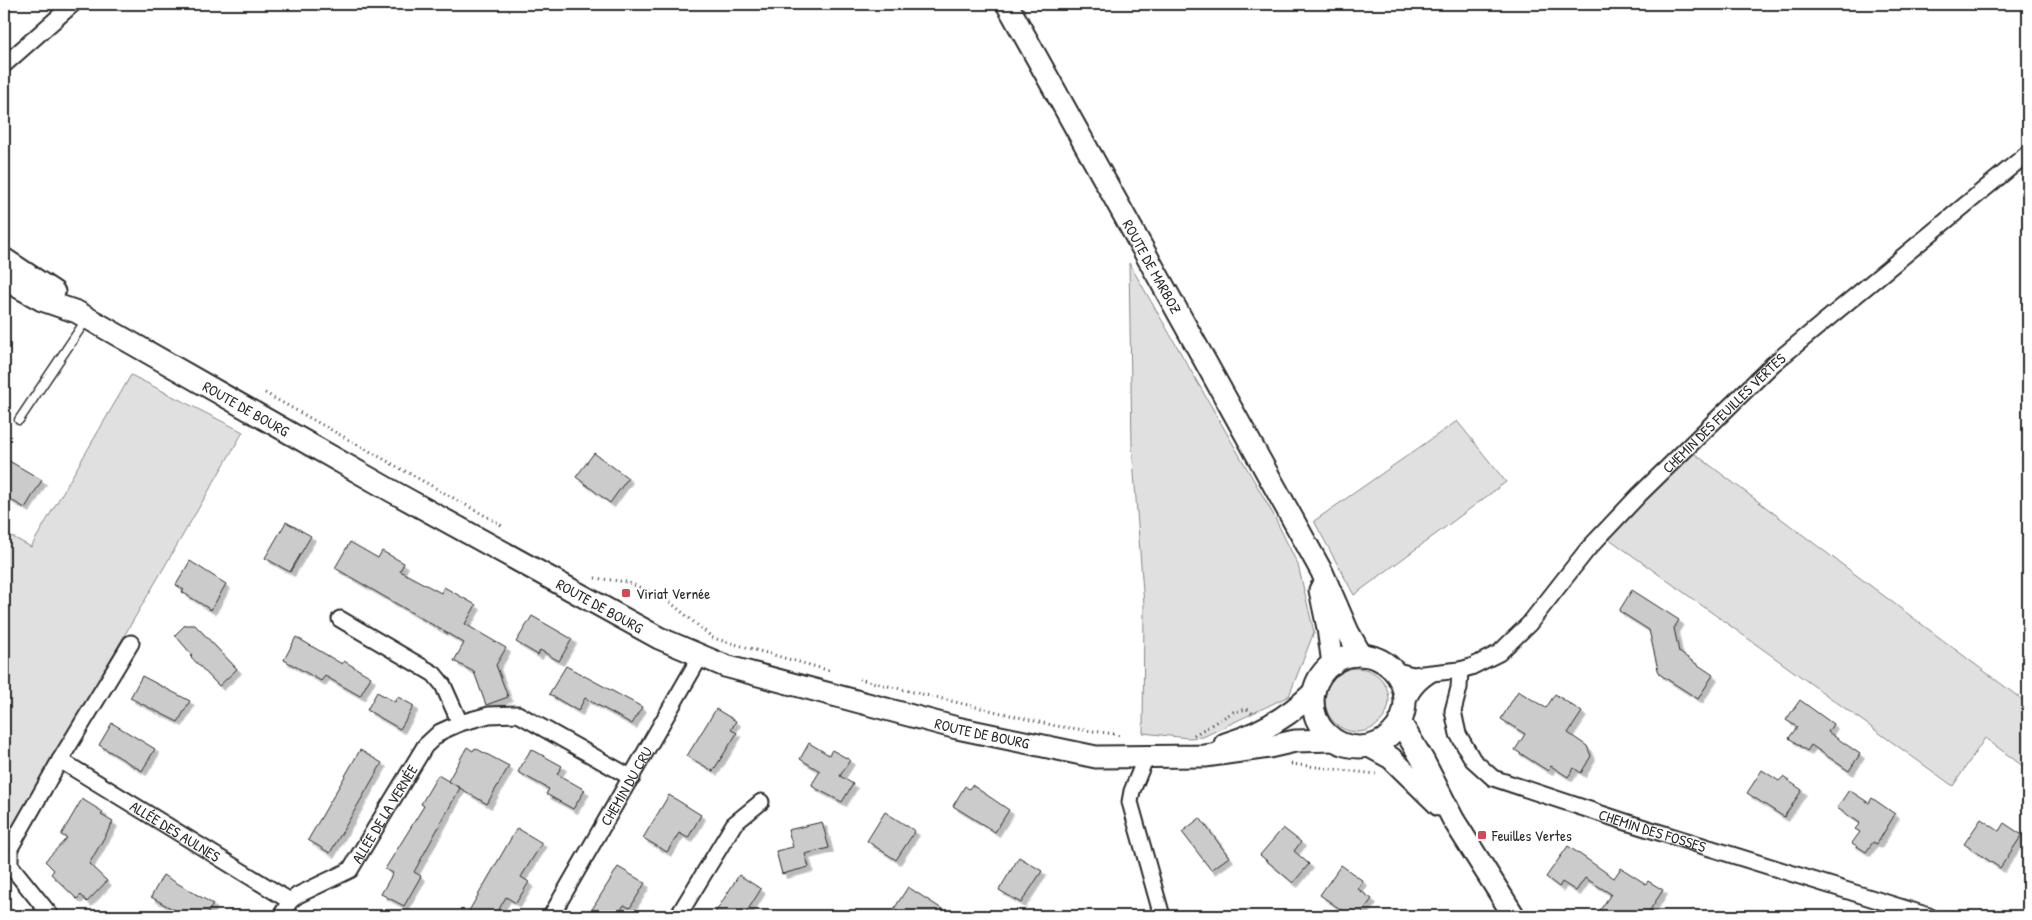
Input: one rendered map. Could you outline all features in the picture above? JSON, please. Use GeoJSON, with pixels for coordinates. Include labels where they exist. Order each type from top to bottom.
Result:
{"type":"FeatureCollection","features":[{"type":"Feature","properties":{"kind":"street"},"geometry":{"type":"LineString","coordinates":[[4,65],[73,4]]}},
{"type":"Feature","properties":{"kind":"street","name":"ROUTE DE MARBOZ"},"geometry":{"type":"LineString","coordinates":[[1007,4],[1322,572],[1348,632],[1361,655]]}},
{"type":"Feature","properties":{"kind":"street","name":"CHEMIN DES FEUILLES VERTES"},"geometry":{"type":"LineString","coordinates":[[1431,674],[1460,670],[1485,661],[1512,641],[1529,624],[1587,550],[1632,502],[1773,364],[2028,153]]}},
{"type":"Feature","properties":{"kind":"street","name":"ROUTE DE BOURG"},"geometry":{"type":"LineString","coordinates":[[4,259],[52,290],[82,315]]}},
{"type":"Feature","properties":{"kind":"street","name":"ROUTE DE BOURG"},"geometry":{"type":"LineString","coordinates":[[4,279],[42,300],[82,315],[488,544],[659,638],[725,666],[1043,748],[1096,757],[1205,756],[1269,747],[1295,741],[1334,740]]}},
{"type":"Feature","properties":{"kind":"street","name":"ROUTE DE MARBOZ"},"geometry":{"type":"LineString","coordinates":[[1298,529],[1324,602],[1332,664]]}},
{"type":"Feature","properties":{"kind":"street"},"geometry":{"type":"LineString","coordinates":[[340,620],[434,674],[443,685],[460,724]]}},
{"type":"Feature","properties":{"kind":"street"},"geometry":{"type":"LineString","coordinates":[[51,916],[10,866],[10,848],[60,760],[131,643]]}},
{"type":"Feature","properties":{"kind":"street"},"geometry":{"type":"LineString","coordinates":[[1453,819],[1391,758],[1369,746],[1345,745],[1334,740],[1324,731],[1317,719],[1313,706],[1314,692],[1324,671],[1332,664],[1346,657],[1361,655],[1384,662],[1393,670],[1400,681],[1402,714],[1424,762],[1453,819],[1514,916]]}},
{"type":"Feature","properties":{"kind":"street","name":"CHEMIN DU CRU"},"geometry":{"type":"LineString","coordinates":[[551,916],[700,657]]}},
{"type":"Feature","properties":{"kind":"street"},"geometry":{"type":"LineString","coordinates":[[1393,670],[1413,675],[1431,674]]}},
{"type":"Feature","properties":{"kind":"street","name":"CHEMIN DES FOSSES"},"geometry":{"type":"LineString","coordinates":[[1460,670],[1459,688],[1454,710],[1458,734],[1473,760],[1493,778],[1629,823],[1930,916]]}},
{"type":"Feature","properties":{"kind":"street"},"geometry":{"type":"LineString","coordinates":[[1369,746],[1392,733],[1415,687],[1431,674]]}},
{"type":"Feature","properties":{"kind":"street","name":"ROUTE DE BOURG"},"geometry":{"type":"LineString","coordinates":[[1174,756],[1236,741],[1263,730],[1292,713],[1314,692]]}},
{"type":"Feature","properties":{"kind":"street","name":"ALLÉE DE LA VERNÉE"},"geometry":{"type":"LineString","coordinates":[[281,916],[290,901],[305,891],[350,870],[425,746],[440,732],[460,724],[488,715],[518,714],[632,778]]}},
{"type":"Feature","properties":{"kind":"street"},"geometry":{"type":"LineString","coordinates":[[1146,756],[1132,791],[1130,802],[1162,916]]}},
{"type":"Feature","properties":{"kind":"street","name":"ALLÉE DES AULNES"},"geometry":{"type":"LineString","coordinates":[[60,760],[290,901]]}},
{"type":"Feature","properties":{"kind":"street"},"geometry":{"type":"LineString","coordinates":[[678,916],[734,824],[761,802]]}},
{"type":"Feature","properties":{"kind":"lane"},"geometry":{"type":"LineString","coordinates":[[19,420],[82,315]]}},
{"type":"Feature","properties":{"kind":"path"},"geometry":{"type":"LineString","coordinates":[[257,389],[500,524],[508,534]]}},
{"type":"Feature","properties":{"kind":"path"},"geometry":{"type":"LineString","coordinates":[[590,577],[606,582],[627,582],[665,598],[713,638],[839,674]]}},
{"type":"Feature","properties":{"kind":"path"},"geometry":{"type":"LineString","coordinates":[[858,678],[1056,726],[1131,736]]}},
{"type":"Feature","properties":{"kind":"path"},"geometry":{"type":"LineString","coordinates":[[1188,738],[1234,712],[1247,709],[1258,720]]}},
{"type":"Feature","properties":{"kind":"path"},"geometry":{"type":"LineString","coordinates":[[1269,747],[1278,762],[1384,777]]}},
{"type":"Feature","properties":{"kind":"shaded area"},"geometry":{"type":"Polygon","coordinates":[[[1129,263],[1272,512],[1298,565],[1314,632],[1289,696],[1203,737],[1188,738],[1143,733],[1144,605],[1132,446],[1129,263]]]}},
{"type":"Feature","properties":{"kind":"shaded area"},"geometry":{"type":"Polygon","coordinates":[[[131,375],[243,432],[4,842],[4,532],[31,547],[131,375]]]}},
{"type":"Feature","properties":{"kind":"shaded area"},"geometry":{"type":"Polygon","coordinates":[[[1457,421],[1506,482],[1354,595],[1314,521],[1457,421]]]}},
{"type":"Feature","properties":{"kind":"shaded area"},"geometry":{"type":"Polygon","coordinates":[[[1691,451],[2028,704],[2028,770],[1985,738],[1953,786],[1608,538],[1691,451]]]}},
{"type":"Feature","properties":{"kind":"shaded area"},"geometry":{"type":"Polygon","coordinates":[[[1351,668],[1363,668],[1380,677],[1387,688],[1389,700],[1387,712],[1380,723],[1363,732],[1351,732],[1339,727],[1330,718],[1325,706],[1325,694],[1330,682],[1339,673],[1351,668]]]}},
{"type":"Feature","properties":{"kind":"building"},"geometry":{"type":"Polygon","coordinates":[[[594,453],[628,478],[610,503],[576,477],[594,453]]]}},
{"type":"Feature","properties":{"kind":"building"},"geometry":{"type":"Polygon","coordinates":[[[4,458],[42,480],[25,508],[4,496],[4,458]]]}},
{"type":"Feature","properties":{"kind":"building"},"geometry":{"type":"Polygon","coordinates":[[[286,522],[311,536],[290,572],[265,558],[286,522]]]}},
{"type":"Feature","properties":{"kind":"building"},"geometry":{"type":"Polygon","coordinates":[[[350,542],[378,558],[382,551],[404,563],[400,571],[441,593],[444,587],[476,605],[465,624],[506,648],[496,665],[508,697],[486,705],[474,672],[454,661],[464,643],[335,568],[350,542]]]}},
{"type":"Feature","properties":{"kind":"building"},"geometry":{"type":"Polygon","coordinates":[[[190,561],[226,584],[211,610],[182,592],[184,590],[176,585],[190,561]]]}},
{"type":"Feature","properties":{"kind":"building"},"geometry":{"type":"Polygon","coordinates":[[[1632,590],[1679,620],[1674,628],[1679,652],[1713,675],[1698,699],[1659,674],[1649,630],[1619,611],[1632,590]]]}},
{"type":"Feature","properties":{"kind":"building"},"geometry":{"type":"Polygon","coordinates":[[[532,616],[572,639],[559,661],[540,650],[538,655],[516,642],[532,616]]]}},
{"type":"Feature","properties":{"kind":"building"},"geometry":{"type":"Polygon","coordinates":[[[185,625],[195,625],[237,669],[219,686],[190,656],[192,655],[175,635],[185,625]]]}},
{"type":"Feature","properties":{"kind":"building"},"geometry":{"type":"Polygon","coordinates":[[[296,637],[342,664],[344,661],[371,677],[360,696],[325,676],[321,681],[284,660],[296,637]]]}},
{"type":"Feature","properties":{"kind":"building"},"geometry":{"type":"Polygon","coordinates":[[[566,666],[642,707],[632,724],[585,698],[578,711],[549,694],[566,666]]]}},
{"type":"Feature","properties":{"kind":"building"},"geometry":{"type":"Polygon","coordinates":[[[142,676],[190,701],[178,722],[130,698],[142,676]]]}},
{"type":"Feature","properties":{"kind":"building"},"geometry":{"type":"Polygon","coordinates":[[[1518,691],[1546,708],[1555,694],[1582,712],[1568,733],[1587,746],[1591,756],[1581,773],[1574,768],[1568,777],[1551,766],[1548,771],[1515,750],[1525,734],[1501,719],[1518,691]]]}},
{"type":"Feature","properties":{"kind":"building"},"geometry":{"type":"Polygon","coordinates":[[[377,692],[395,702],[398,697],[414,706],[400,729],[367,710],[377,692]]]}},
{"type":"Feature","properties":{"kind":"building"},"geometry":{"type":"Polygon","coordinates":[[[1800,700],[1833,724],[1828,732],[1860,754],[1849,771],[1811,745],[1807,751],[1789,738],[1797,727],[1786,720],[1800,700]]]}},
{"type":"Feature","properties":{"kind":"building"},"geometry":{"type":"Polygon","coordinates":[[[716,709],[736,721],[731,730],[737,733],[713,771],[687,756],[716,709]]]}},
{"type":"Feature","properties":{"kind":"building"},"geometry":{"type":"Polygon","coordinates":[[[112,723],[155,749],[142,771],[99,745],[112,723]]]}},
{"type":"Feature","properties":{"kind":"building"},"geometry":{"type":"Polygon","coordinates":[[[809,743],[829,755],[832,750],[850,760],[840,776],[853,784],[842,802],[813,787],[812,784],[820,771],[800,759],[809,743]]]}},
{"type":"Feature","properties":{"kind":"building"},"geometry":{"type":"Polygon","coordinates":[[[467,747],[473,751],[475,748],[509,766],[487,804],[448,781],[467,747]]]}},
{"type":"Feature","properties":{"kind":"building"},"geometry":{"type":"Polygon","coordinates":[[[531,749],[562,766],[557,774],[585,790],[573,809],[546,794],[549,789],[518,772],[531,749]]]}},
{"type":"Feature","properties":{"kind":"building"},"geometry":{"type":"Polygon","coordinates":[[[360,750],[382,763],[330,853],[308,840],[360,750]]]}},
{"type":"Feature","properties":{"kind":"building"},"geometry":{"type":"Polygon","coordinates":[[[1762,770],[1779,781],[1783,777],[1802,790],[1784,817],[1747,793],[1762,770]]]}},
{"type":"Feature","properties":{"kind":"building"},"geometry":{"type":"Polygon","coordinates":[[[438,775],[460,788],[414,872],[421,876],[404,906],[381,894],[393,873],[385,869],[424,806],[421,804],[438,775]]]}},
{"type":"Feature","properties":{"kind":"building"},"geometry":{"type":"Polygon","coordinates":[[[972,785],[1009,810],[995,832],[953,806],[965,786],[969,789],[972,785]]]}},
{"type":"Feature","properties":{"kind":"building"},"geometry":{"type":"Polygon","coordinates":[[[1849,790],[1869,803],[1872,798],[1895,814],[1877,844],[1873,842],[1866,852],[1852,843],[1860,832],[1855,829],[1860,823],[1837,808],[1849,790]]]}},
{"type":"Feature","properties":{"kind":"building"},"geometry":{"type":"Polygon","coordinates":[[[669,795],[701,815],[688,838],[679,833],[667,852],[643,838],[669,795]]]}},
{"type":"Feature","properties":{"kind":"building"},"geometry":{"type":"Polygon","coordinates":[[[82,799],[103,812],[101,815],[113,822],[89,864],[107,881],[87,902],[81,895],[77,899],[51,874],[54,870],[45,861],[67,838],[61,835],[82,799]]]}},
{"type":"Feature","properties":{"kind":"building"},"geometry":{"type":"Polygon","coordinates":[[[885,812],[915,831],[896,860],[867,841],[885,812]]]}},
{"type":"Feature","properties":{"kind":"building"},"geometry":{"type":"Polygon","coordinates":[[[1200,818],[1229,857],[1211,870],[1182,832],[1200,818]]]}},
{"type":"Feature","properties":{"kind":"building"},"geometry":{"type":"Polygon","coordinates":[[[1981,819],[1999,831],[2004,823],[2022,835],[2000,868],[1964,844],[1981,819]]]}},
{"type":"Feature","properties":{"kind":"building"},"geometry":{"type":"Polygon","coordinates":[[[822,822],[829,848],[805,854],[809,867],[782,874],[776,851],[793,847],[788,830],[822,822]]]}},
{"type":"Feature","properties":{"kind":"building"},"geometry":{"type":"Polygon","coordinates":[[[517,828],[542,843],[521,877],[529,882],[516,903],[506,897],[495,916],[466,916],[517,828]]]}},
{"type":"Feature","properties":{"kind":"building"},"geometry":{"type":"Polygon","coordinates":[[[1283,828],[1301,842],[1294,851],[1309,864],[1293,883],[1260,855],[1283,828]]]}},
{"type":"Feature","properties":{"kind":"building"},"geometry":{"type":"Polygon","coordinates":[[[1568,846],[1614,878],[1621,868],[1646,884],[1648,881],[1663,890],[1646,916],[1596,916],[1611,894],[1585,878],[1576,891],[1562,882],[1559,887],[1546,877],[1568,846]]]}},
{"type":"Feature","properties":{"kind":"building"},"geometry":{"type":"Polygon","coordinates":[[[1019,857],[1042,871],[1021,903],[999,890],[1019,857]]]}},
{"type":"Feature","properties":{"kind":"building"},"geometry":{"type":"Polygon","coordinates":[[[1341,865],[1363,881],[1358,889],[1372,899],[1359,916],[1350,916],[1320,895],[1341,865]]]}},
{"type":"Feature","properties":{"kind":"building"},"geometry":{"type":"Polygon","coordinates":[[[618,867],[645,883],[630,908],[624,905],[617,916],[599,916],[591,911],[618,867]]]}},
{"type":"Feature","properties":{"kind":"building"},"geometry":{"type":"Polygon","coordinates":[[[163,875],[213,904],[206,916],[185,916],[151,897],[163,875]]]}},
{"type":"Feature","properties":{"kind":"building"},"geometry":{"type":"Polygon","coordinates":[[[739,875],[761,889],[744,916],[713,916],[739,875]]]}},
{"type":"Feature","properties":{"kind":"building"},"geometry":{"type":"Polygon","coordinates":[[[908,887],[953,916],[905,916],[894,909],[908,887]]]}},
{"type":"Feature","properties":{"kind":"place","name":"Viriat Vernée"},"geometry":{"type":"Point","coordinates":[626,593]}},
{"type":"Feature","properties":{"kind":"place","name":"Feuilles Vertes"},"geometry":{"type":"Point","coordinates":[1482,835]}}]}
